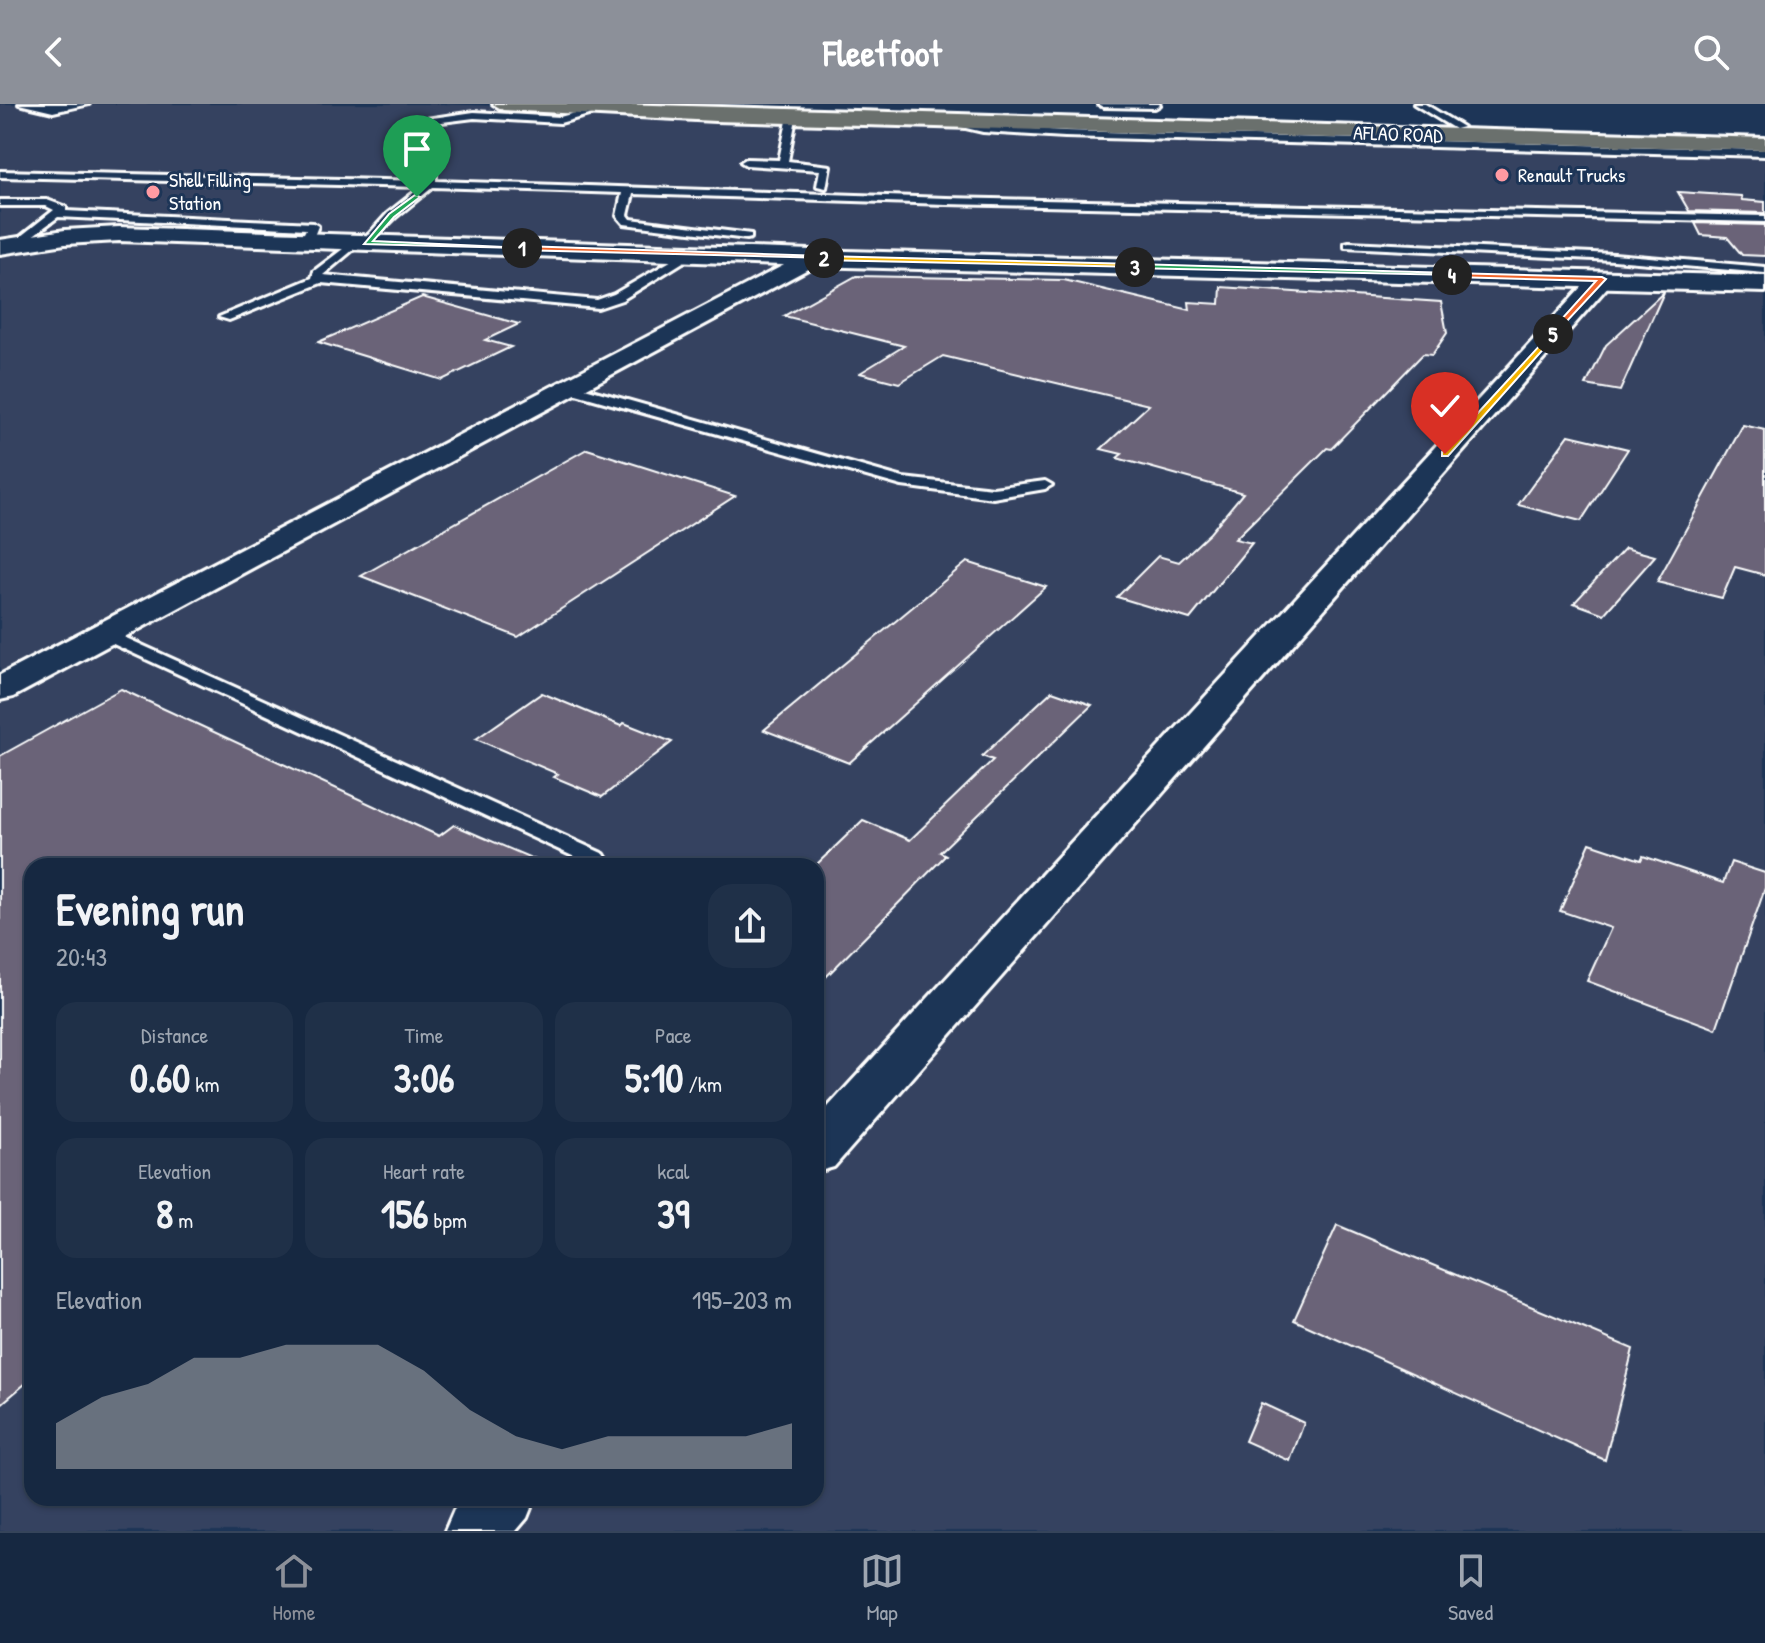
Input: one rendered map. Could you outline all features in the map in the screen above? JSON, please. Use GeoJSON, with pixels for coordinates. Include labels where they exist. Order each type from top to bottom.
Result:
{"type":"FeatureCollection","features":[{"type":"Feature","properties":{"kind":"highway","name":"AFLAO ROAD"},"geometry":{"type":"LineString","coordinates":[[503,104],[791,118],[1765,144]]}},
{"type":"Feature","properties":{"kind":"highway","name":"AFLAO ROAD"},"geometry":{"type":"LineString","coordinates":[[663,104],[958,115],[1765,135]]}},
{"type":"Feature","properties":{"kind":"street"},"geometry":{"type":"LineString","coordinates":[[10,244],[119,234],[811,258],[1765,284]]}},
{"type":"Feature","properties":{"kind":"street"},"geometry":{"type":"LineString","coordinates":[[0,689],[811,258]]}},
{"type":"Feature","properties":{"kind":"street"},"geometry":{"type":"LineString","coordinates":[[824,1144],[1602,279]]}},
{"type":"Feature","properties":{"kind":"street"},"geometry":{"type":"LineString","coordinates":[[476,1531],[498,1506]]}},
{"type":"Feature","properties":{"kind":"lane"},"geometry":{"type":"LineString","coordinates":[[24,104],[53,109],[84,104]]}},
{"type":"Feature","properties":{"kind":"lane"},"geometry":{"type":"LineString","coordinates":[[1103,104],[1155,105]]}},
{"type":"Feature","properties":{"kind":"lane"},"geometry":{"type":"LineString","coordinates":[[1419,104],[1458,127]]}},
{"type":"Feature","properties":{"kind":"lane"},"geometry":{"type":"LineString","coordinates":[[431,184],[429,121],[441,116],[461,115],[555,120],[596,110]]}},
{"type":"Feature","properties":{"kind":"lane"},"geometry":{"type":"LineString","coordinates":[[783,163],[791,118]]}},
{"type":"Feature","properties":{"kind":"lane"},"geometry":{"type":"LineString","coordinates":[[956,123],[983,129],[1065,134],[1765,153]]}},
{"type":"Feature","properties":{"kind":"lane"},"geometry":{"type":"LineString","coordinates":[[746,162],[826,168],[822,186]]}},
{"type":"Feature","properties":{"kind":"lane"},"geometry":{"type":"LineString","coordinates":[[0,174],[1765,219]]}},
{"type":"Feature","properties":{"kind":"lane"},"geometry":{"type":"LineString","coordinates":[[321,279],[317,277],[318,273],[362,243],[431,184]]}},
{"type":"Feature","properties":{"kind":"lane"},"geometry":{"type":"LineString","coordinates":[[628,192],[622,216],[628,222],[747,236]]}},
{"type":"Feature","properties":{"kind":"lane"},"geometry":{"type":"LineString","coordinates":[[0,203],[47,203],[62,209],[10,244]]}},
{"type":"Feature","properties":{"kind":"lane"},"geometry":{"type":"LineString","coordinates":[[58,214],[313,226],[306,241]]}},
{"type":"Feature","properties":{"kind":"lane"},"geometry":{"type":"LineString","coordinates":[[195,236],[216,221]]}},
{"type":"Feature","properties":{"kind":"lane"},"geometry":{"type":"LineString","coordinates":[[1349,245],[1614,257],[1765,270]]}},
{"type":"Feature","properties":{"kind":"lane"},"geometry":{"type":"LineString","coordinates":[[225,317],[321,279],[598,304],[618,297],[690,254]]}},
{"type":"Feature","properties":{"kind":"lane"},"geometry":{"type":"LineString","coordinates":[[567,387],[902,482],[993,493],[1045,485]]}},
{"type":"Feature","properties":{"kind":"lane"},"geometry":{"type":"LineString","coordinates":[[104,633],[595,858]]}},
{"type":"Feature","properties":{"kind":"shaded area"},"geometry":{"type":"Polygon","coordinates":[[[0,104],[439,104],[1765,148],[1765,1531],[0,1531],[0,104]]]}},
{"type":"Feature","properties":{"kind":"building"},"geometry":{"type":"Polygon","coordinates":[[[1678,192],[1741,196],[1742,200],[1765,202],[1765,213],[1689,211],[1678,192]]]}},
{"type":"Feature","properties":{"kind":"building"},"geometry":{"type":"Polygon","coordinates":[[[1695,223],[1765,225],[1765,256],[1742,255],[1727,237],[1701,235],[1695,223]]]}},
{"type":"Feature","properties":{"kind":"building"},"geometry":{"type":"Polygon","coordinates":[[[856,276],[1064,280],[1190,310],[1189,302],[1220,304],[1221,287],[1441,302],[1447,333],[1432,355],[1423,354],[1331,449],[1327,448],[1235,539],[1252,543],[1190,619],[1117,597],[1158,556],[1179,562],[1210,533],[1243,493],[1117,458],[1122,454],[1101,449],[1149,405],[943,356],[899,383],[860,373],[904,346],[784,316],[856,276]]]}},
{"type":"Feature","properties":{"kind":"building"},"geometry":{"type":"Polygon","coordinates":[[[1664,292],[1620,391],[1586,385],[1606,345],[1664,292]]]}},
{"type":"Feature","properties":{"kind":"building"},"geometry":{"type":"Polygon","coordinates":[[[422,297],[519,324],[485,340],[511,347],[442,380],[318,342],[422,297]]]}},
{"type":"Feature","properties":{"kind":"building"},"geometry":{"type":"Polygon","coordinates":[[[1743,425],[1765,430],[1765,575],[1735,567],[1722,598],[1657,582],[1743,425]]]}},
{"type":"Feature","properties":{"kind":"building"},"geometry":{"type":"Polygon","coordinates":[[[1569,435],[1628,449],[1581,521],[1518,505],[1569,435]]]}},
{"type":"Feature","properties":{"kind":"building"},"geometry":{"type":"Polygon","coordinates":[[[587,449],[735,496],[518,637],[361,576],[587,449]]]}},
{"type":"Feature","properties":{"kind":"building"},"geometry":{"type":"Polygon","coordinates":[[[1625,548],[1655,556],[1604,614],[1574,603],[1625,548]]]}},
{"type":"Feature","properties":{"kind":"building"},"geometry":{"type":"Polygon","coordinates":[[[967,562],[1046,587],[849,763],[764,730],[967,562]]]}},
{"type":"Feature","properties":{"kind":"building"},"geometry":{"type":"Polygon","coordinates":[[[121,689],[439,836],[454,825],[531,858],[24,858],[24,1385],[0,1405],[0,756],[121,689]]]}},
{"type":"Feature","properties":{"kind":"building"},"geometry":{"type":"Polygon","coordinates":[[[1052,691],[1092,705],[940,852],[946,855],[824,979],[823,858],[863,820],[910,840],[993,760],[982,756],[1052,691]]]}},
{"type":"Feature","properties":{"kind":"building"},"geometry":{"type":"Polygon","coordinates":[[[542,693],[621,726],[624,723],[672,742],[602,797],[554,777],[558,774],[476,739],[542,693]]]}},
{"type":"Feature","properties":{"kind":"building"},"geometry":{"type":"Polygon","coordinates":[[[1590,843],[1641,860],[1643,856],[1723,883],[1731,862],[1765,873],[1765,888],[1716,1029],[1587,981],[1611,928],[1560,911],[1590,843]]]}},
{"type":"Feature","properties":{"kind":"building"},"geometry":{"type":"Polygon","coordinates":[[[1337,1225],[1633,1349],[1605,1460],[1294,1320],[1337,1225]]]}},
{"type":"Feature","properties":{"kind":"building"},"geometry":{"type":"Polygon","coordinates":[[[1261,1403],[1304,1423],[1290,1461],[1245,1441],[1261,1403]]]}},
{"type":"Feature","properties":{"kind":"place","name":"Renault Trucks"},"geometry":{"type":"Point","coordinates":[1502,175]}},
{"type":"Feature","properties":{"kind":"place","name":"Shell Filling Station"},"geometry":{"type":"Point","coordinates":[153,192]}},
{"type":"Feature","properties":{"kind":"route"},"geometry":{"type":"LineString","coordinates":[[417,197],[392,215],[367,243],[1602,279],[1445,454]]}}]}
